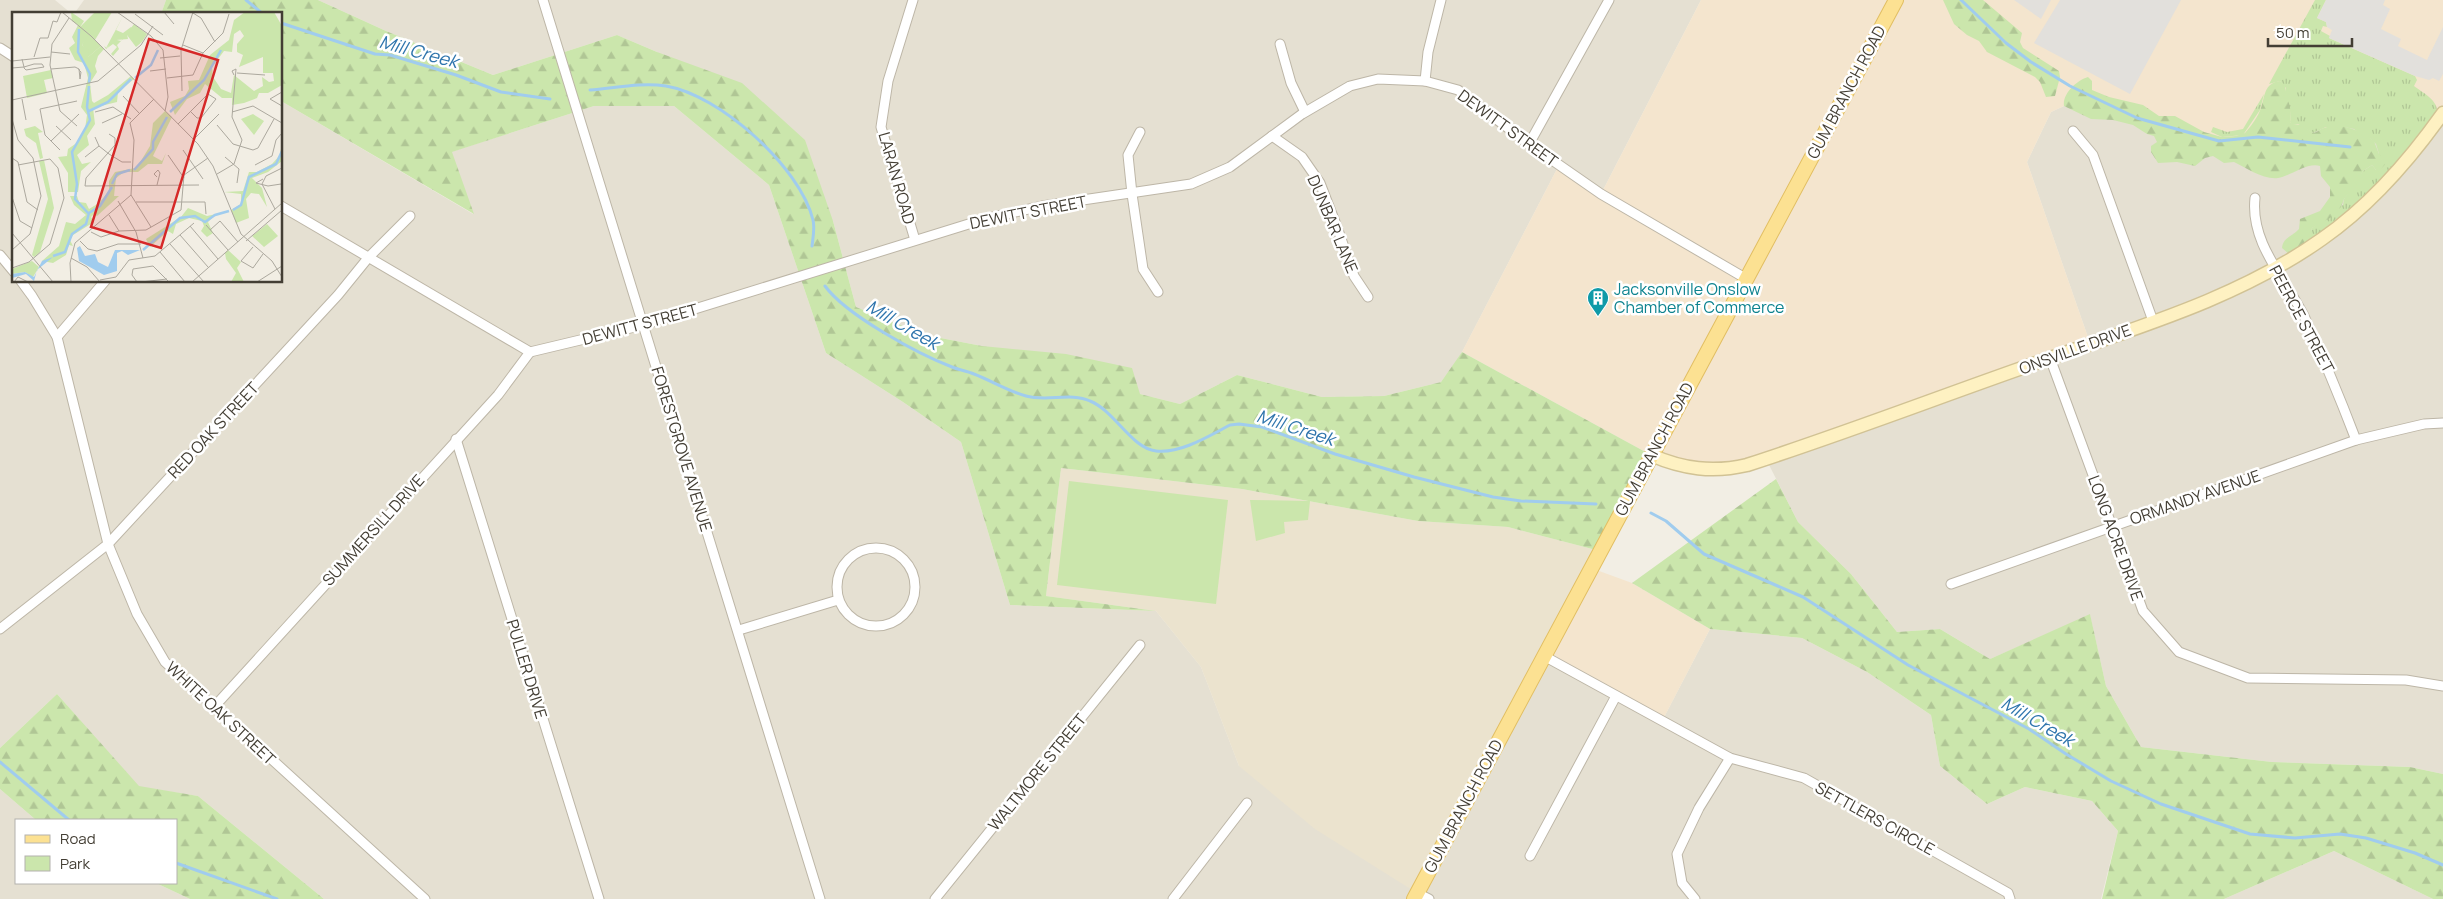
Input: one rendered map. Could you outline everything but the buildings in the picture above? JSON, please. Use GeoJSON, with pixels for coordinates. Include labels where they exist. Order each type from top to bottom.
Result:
{"type":"FeatureCollection","features":[{"type":"Feature","properties":{"kind":"main road","name":"GUM BRANCH ROAD"},"geometry":{"type":"LineString","coordinates":[[1420,897],[1544,656],[1745,278],[1896,0]]}},
{"type":"Feature","properties":{"kind":"street","name":"FORESTGROVE AVENUE"},"geometry":{"type":"LineString","coordinates":[[543,0],[739,630],[820,899]]}},
{"type":"Feature","properties":{"kind":"street","name":"LARAN ROAD"},"geometry":{"type":"LineString","coordinates":[[913,0],[888,81],[881,127],[915,240]]}},
{"type":"Feature","properties":{"kind":"street"},"geometry":{"type":"LineString","coordinates":[[1425,81],[1428,52],[1441,0]]}},
{"type":"Feature","properties":{"kind":"street"},"geometry":{"type":"LineString","coordinates":[[1529,144],[1609,0]]}},
{"type":"Feature","properties":{"kind":"street"},"geometry":{"type":"LineString","coordinates":[[1280,44],[1291,83],[1305,112]]}},
{"type":"Feature","properties":{"kind":"street"},"geometry":{"type":"LineString","coordinates":[[0,48],[12,56]]}},
{"type":"Feature","properties":{"kind":"street","name":"DEWITT STREET"},"geometry":{"type":"LineString","coordinates":[[530,352],[643,325],[988,218],[1042,206],[1192,184],[1230,167],[1305,112],[1350,86],[1378,79],[1425,81],[1458,90],[1529,144],[1601,194],[1745,278]]}},
{"type":"Feature","properties":{"kind":"street","name":"ONSVILLE DRIVE"},"geometry":{"type":"LineString","coordinates":[[1651,455],[1672,464],[1694,469],[1726,469],[1747,465],[2050,358],[2232,291],[2275,269],[2324,238],[2367,202],[2418,149],[2443,113]]}},
{"type":"Feature","properties":{"kind":"street"},"geometry":{"type":"LineString","coordinates":[[2073,131],[2093,155],[2153,320]]}},
{"type":"Feature","properties":{"kind":"street"},"geometry":{"type":"LineString","coordinates":[[1140,132],[1128,155],[1132,194],[1143,269],[1158,292]]}},
{"type":"Feature","properties":{"kind":"street","name":"DUNBAR LANE"},"geometry":{"type":"LineString","coordinates":[[1272,136],[1302,157],[1320,183],[1354,276],[1368,297]]}},
{"type":"Feature","properties":{"kind":"street","name":"PEERCE STREET"},"geometry":{"type":"LineString","coordinates":[[2255,198],[2253,213],[2257,228],[2275,269],[2302,314],[2334,381],[2356,440]]}},
{"type":"Feature","properties":{"kind":"street"},"geometry":{"type":"LineString","coordinates":[[282,207],[530,352]]}},
{"type":"Feature","properties":{"kind":"street","name":"RED OAK STREET"},"geometry":{"type":"LineString","coordinates":[[0,629],[108,544],[338,295],[368,258],[410,216]]}},
{"type":"Feature","properties":{"kind":"street"},"geometry":{"type":"LineString","coordinates":[[0,255],[12,270]]}},
{"type":"Feature","properties":{"kind":"street","name":"WHITE OAK STREET"},"geometry":{"type":"LineString","coordinates":[[22,282],[57,337],[108,544],[137,614],[165,662],[425,899]]}},
{"type":"Feature","properties":{"kind":"street"},"geometry":{"type":"LineString","coordinates":[[57,337],[104,282]]}},
{"type":"Feature","properties":{"kind":"street","name":"SUMMERSILL DRIVE"},"geometry":{"type":"LineString","coordinates":[[214,707],[498,395],[530,352]]}},
{"type":"Feature","properties":{"kind":"street","name":"LONG ACRE DRIVE"},"geometry":{"type":"LineString","coordinates":[[2050,358],[2143,611],[2179,652],[2248,678],[2406,680],[2443,686]]}},
{"type":"Feature","properties":{"kind":"street","name":"ORMANDY AVENUE"},"geometry":{"type":"LineString","coordinates":[[1950,584],[2356,440],[2424,424],[2443,423]]}},
{"type":"Feature","properties":{"kind":"street","name":"PULLER DRIVE"},"geometry":{"type":"LineString","coordinates":[[456,439],[599,899]]}},
{"type":"Feature","properties":{"kind":"street"},"geometry":{"type":"LineString","coordinates":[[878,548],[894,552],[908,564],[914,579],[914,597],[910,608],[898,621],[873,627],[858,623],[838,600],[836,582],[841,569],[855,553],[878,548]]}},
{"type":"Feature","properties":{"kind":"street"},"geometry":{"type":"LineString","coordinates":[[739,630],[838,600]]}},
{"type":"Feature","properties":{"kind":"street","name":"WALTMORE STREET"},"geometry":{"type":"LineString","coordinates":[[935,899],[1140,645]]}},
{"type":"Feature","properties":{"kind":"street","name":"SETTLERS CIRCLE"},"geometry":{"type":"LineString","coordinates":[[1544,656],[1730,758],[1804,778],[2008,893],[2010,899]]}},
{"type":"Feature","properties":{"kind":"street"},"geometry":{"type":"LineString","coordinates":[[1530,856],[1616,696]]}},
{"type":"Feature","properties":{"kind":"street"},"geometry":{"type":"LineString","coordinates":[[1695,899],[1682,883],[1677,854],[1699,808],[1730,758]]}},
{"type":"Feature","properties":{"kind":"street"},"geometry":{"type":"LineString","coordinates":[[1173,899],[1248,803]]}},
{"type":"Feature","properties":{"kind":"shaded area"},"geometry":{"type":"Polygon","coordinates":[[[0,0],[55,0],[70,12],[12,12],[12,282],[282,282],[282,102],[473,214],[451,152],[594,106],[674,106],[769,185],[826,353],[961,442],[1010,605],[1156,611],[1201,667],[1239,766],[1544,656],[1660,725],[1710,629],[1802,638],[1867,672],[1931,715],[1940,766],[1987,804],[2025,787],[2092,801],[2118,831],[2101,899],[324,899],[198,796],[139,787],[57,694],[0,748],[0,0]]]}},
{"type":"Feature","properties":{"kind":"shaded area"},"geometry":{"type":"Polygon","coordinates":[[[84,0],[166,0],[162,12],[75,12],[84,0]]]}},
{"type":"Feature","properties":{"kind":"shaded area"},"geometry":{"type":"Polygon","coordinates":[[[318,0],[1701,0],[1601,194],[1559,165],[1459,358],[1441,382],[1384,396],[1322,397],[1237,375],[1180,404],[1140,394],[982,346],[925,335],[856,307],[833,221],[657,52],[617,35],[493,75],[386,31],[318,0]]]}},
{"type":"Feature","properties":{"kind":"shaded area"},"geometry":{"type":"Polygon","coordinates":[[[1701,0],[2443,0],[2443,113],[2184,146],[2077,100],[2051,112],[2027,162],[2090,343],[1734,468],[1651,455],[1462,352],[1559,165],[1601,194],[1701,0]]]}},
{"type":"Feature","properties":{"kind":"shaded area"},"geometry":{"type":"Polygon","coordinates":[[[2014,0],[2051,0],[2041,19],[2014,0]]]}},
{"type":"Feature","properties":{"kind":"shaded area"},"geometry":{"type":"Polygon","coordinates":[[[2060,0],[2181,0],[2130,94],[2034,43],[2060,0]]]}},
{"type":"Feature","properties":{"kind":"shaded area"},"geometry":{"type":"Polygon","coordinates":[[[2326,0],[2385,0],[2383,5],[2390,9],[2381,29],[2401,39],[2398,46],[2427,60],[2443,27],[2443,74],[2439,81],[2433,78],[2429,80],[2415,76],[2329,38],[2332,30],[2327,27],[2326,22],[2317,18],[2326,0]]]}},
{"type":"Feature","properties":{"kind":"shaded area"},"geometry":{"type":"Polygon","coordinates":[[[2077,100],[2443,113],[2443,774],[2410,767],[2272,762],[2141,747],[2106,686],[2090,615],[1990,659],[1940,629],[1897,632],[1851,574],[1798,522],[1766,459],[2090,343],[2027,162],[2051,112],[2077,100]]]}},
{"type":"Feature","properties":{"kind":"shaded area"},"geometry":{"type":"Polygon","coordinates":[[[1061,468],[1242,489],[1418,521],[1508,527],[1600,551],[1417,893],[1315,829],[1239,766],[1201,667],[1156,611],[1046,596],[1061,468]]]}},
{"type":"Feature","properties":{"kind":"shaded area"},"geometry":{"type":"Polygon","coordinates":[[[1591,568],[1632,583],[1710,629],[1660,725],[1616,696],[1544,656],[1591,568]]]}},
{"type":"Feature","properties":{"kind":"shaded area"},"geometry":{"type":"Polygon","coordinates":[[[0,789],[35,819],[15,819],[15,884],[158,884],[190,899],[0,899],[0,789]]]}},
{"type":"Feature","properties":{"kind":"shaded area"},"geometry":{"type":"Polygon","coordinates":[[[2334,851],[2433,899],[2224,899],[2334,851]]]}},
{"type":"Feature","properties":{"kind":"green space"},"geometry":{"type":"Polygon","coordinates":[[[166,0],[318,0],[386,31],[493,75],[617,35],[657,52],[742,83],[805,140],[833,221],[856,307],[925,335],[982,346],[1066,354],[1132,368],[1140,394],[1180,404],[1237,375],[1322,397],[1384,396],[1441,382],[1462,352],[1651,455],[1600,551],[1508,527],[1418,521],[1242,489],[1061,468],[1046,596],[1156,611],[1010,605],[961,442],[826,353],[769,185],[674,106],[594,106],[452,152],[474,214],[282,102],[282,12],[162,12],[166,0]]]}},
{"type":"Feature","properties":{"kind":"green space"},"geometry":{"type":"Polygon","coordinates":[[[1943,0],[1983,0],[2022,33],[2020,42],[2023,48],[2059,71],[2060,77],[2055,96],[2046,97],[2040,82],[2035,77],[1987,52],[1979,41],[1967,35],[1954,24],[1943,0]]]}},
{"type":"Feature","properties":{"kind":"green space"},"geometry":{"type":"Polygon","coordinates":[[[2315,0],[2326,0],[2317,18],[2326,22],[2327,27],[2323,26],[2321,31],[2330,36],[2329,38],[2415,76],[2417,80],[2414,86],[2433,100],[2437,112],[2397,164],[2344,216],[2307,244],[2312,228],[2343,205],[2344,199],[2363,171],[2372,165],[2376,170],[2379,154],[2376,144],[2371,139],[2361,135],[2354,129],[2326,127],[2313,133],[2298,124],[2292,125],[2285,92],[2286,88],[2280,81],[2269,84],[2315,0]]]}},
{"type":"Feature","properties":{"kind":"green space"},"geometry":{"type":"Polygon","coordinates":[[[2088,77],[2092,81],[2092,90],[2109,97],[2143,105],[2159,116],[2175,116],[2204,132],[2222,137],[2245,133],[2258,115],[2268,87],[2280,81],[2285,85],[2291,112],[2290,122],[2292,124],[2302,125],[2313,133],[2331,126],[2351,128],[2374,141],[2379,154],[2387,160],[2380,169],[2376,170],[2372,165],[2363,171],[2355,186],[2344,199],[2341,207],[2330,218],[2312,228],[2309,241],[2289,254],[2282,248],[2284,241],[2299,229],[2300,219],[2320,211],[2330,197],[2330,187],[2321,176],[2320,166],[2310,166],[2283,177],[2273,178],[2255,173],[2234,162],[2224,163],[2213,156],[2205,158],[2195,166],[2177,162],[2158,163],[2151,152],[2151,146],[2157,142],[2154,136],[2133,125],[2113,120],[2091,119],[2064,106],[2065,97],[2071,88],[2079,81],[2088,77]]]}},
{"type":"Feature","properties":{"kind":"green space"},"geometry":{"type":"Polygon","coordinates":[[[2264,94],[2260,110],[2243,135],[2222,137],[2211,132],[2213,127],[2227,132],[2243,129],[2264,94]]]}},
{"type":"Feature","properties":{"kind":"green space"},"geometry":{"type":"Polygon","coordinates":[[[1776,479],[1798,522],[1851,574],[1897,632],[1940,629],[1990,659],[2090,614],[2106,686],[2141,747],[2272,762],[2410,767],[2443,774],[2443,899],[2433,899],[2334,851],[2224,899],[2102,899],[2118,831],[2092,801],[2025,787],[1987,804],[1940,766],[1931,715],[1867,672],[1802,638],[1710,629],[1632,583],[1776,479]]]}},
{"type":"Feature","properties":{"kind":"green space"},"geometry":{"type":"Polygon","coordinates":[[[1069,481],[1228,500],[1216,604],[1057,585],[1069,481]]]}},
{"type":"Feature","properties":{"kind":"green space"},"geometry":{"type":"Polygon","coordinates":[[[1250,500],[1310,501],[1308,520],[1284,522],[1285,533],[1256,541],[1250,500]]]}},
{"type":"Feature","properties":{"kind":"green space"},"geometry":{"type":"Polygon","coordinates":[[[57,694],[139,786],[198,796],[324,899],[190,899],[158,884],[178,884],[178,819],[35,819],[0,789],[0,748],[57,694]]]}},
{"type":"Feature","properties":{"kind":"waterway","name":"Mill Creek"},"geometry":{"type":"LineString","coordinates":[[246,0],[261,12]]}},
{"type":"Feature","properties":{"kind":"waterway"},"geometry":{"type":"LineString","coordinates":[[1961,0],[2006,43],[2031,62],[2070,86],[2137,118],[2219,141],[2258,137],[2350,147]]}},
{"type":"Feature","properties":{"kind":"waterway","name":"Mill Creek"},"geometry":{"type":"LineString","coordinates":[[282,23],[375,54],[390,55],[456,75],[501,92],[550,99]]}},
{"type":"Feature","properties":{"kind":"waterway","name":"Mill Creek"},"geometry":{"type":"LineString","coordinates":[[590,90],[638,85],[666,86],[687,92],[710,103],[733,118],[755,136],[775,157],[792,178],[805,199],[813,220],[812,246]]}},
{"type":"Feature","properties":{"kind":"waterway","name":"Mill Creek"},"geometry":{"type":"LineString","coordinates":[[825,286],[835,297],[865,321],[921,353],[1026,396],[1034,398],[1083,398],[1099,406],[1139,443],[1156,451],[1175,450],[1204,439],[1230,425],[1239,424],[1262,427],[1335,454],[1493,497],[1521,501],[1596,504]]}},
{"type":"Feature","properties":{"kind":"waterway","name":"Mill Creek"},"geometry":{"type":"LineString","coordinates":[[1651,513],[1666,521],[1704,554],[1803,597],[1908,665],[2029,729],[2111,781],[2161,804],[2250,834],[2295,838],[2340,834],[2366,838],[2415,853],[2443,865]]}},
{"type":"Feature","properties":{"kind":"waterway"},"geometry":{"type":"LineString","coordinates":[[0,762],[68,819]]}},
{"type":"Feature","properties":{"kind":"waterway"},"geometry":{"type":"LineString","coordinates":[[178,864],[277,899]]}},
{"type":"Feature","properties":{"kind":"place","name":"Jacksonville Onslow Chamber of Commerce"},"geometry":{"type":"Point","coordinates":[1598,317]}}]}
